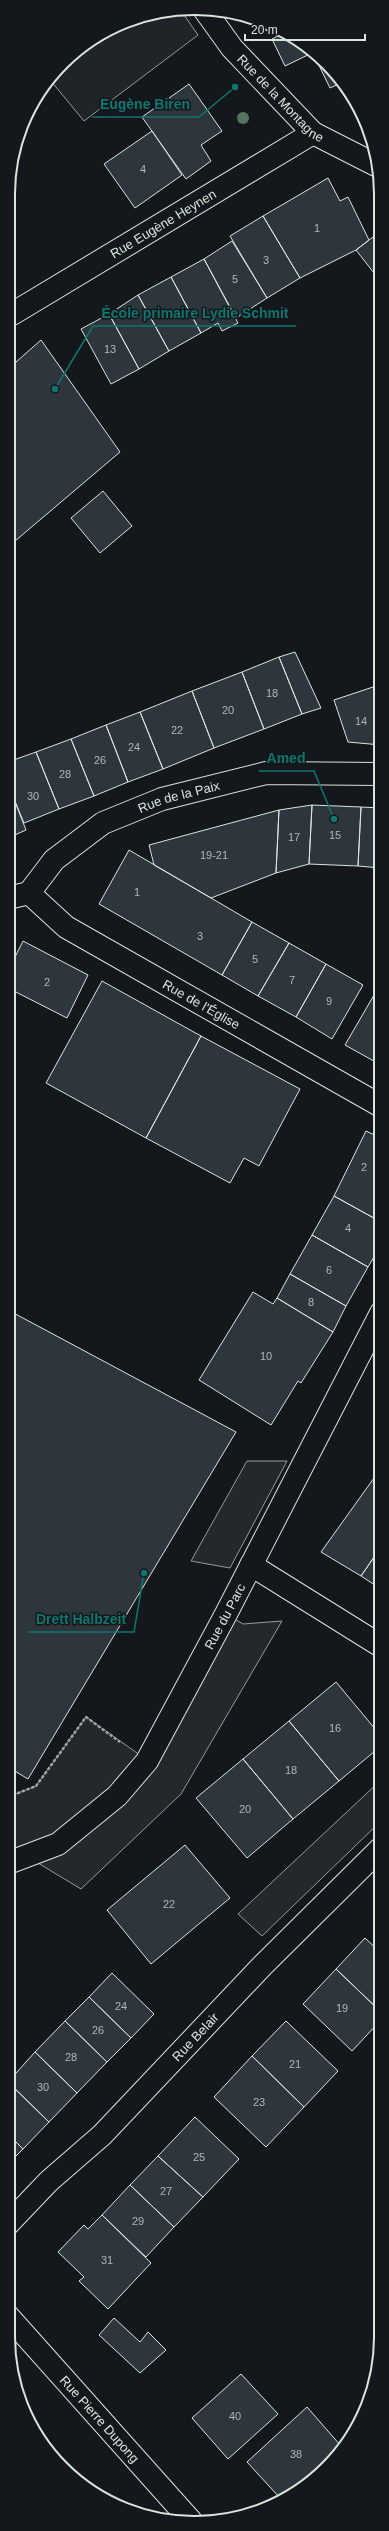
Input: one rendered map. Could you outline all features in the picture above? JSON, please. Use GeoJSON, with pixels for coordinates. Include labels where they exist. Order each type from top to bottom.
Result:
{"type":"FeatureCollection","features":[{"type":"Feature","properties":{"kind":"street","name":"Rue de la Montagne"},"geometry":{"type":"LineString","coordinates":[[209,15],[232,48],[314,133],[371,163]]}},
{"type":"Feature","properties":{"kind":"street","name":"Rue Eugène Heynen"},"geometry":{"type":"LineString","coordinates":[[15,312],[314,133]]}},
{"type":"Feature","properties":{"kind":"street","name":"Rue de la Paix"},"geometry":{"type":"LineString","coordinates":[[18,895],[54,860],[103,823],[162,799],[266,773],[374,774]]}},
{"type":"Feature","properties":{"kind":"street","name":"Rue de l'Église"},"geometry":{"type":"LineString","coordinates":[[18,895],[66,927],[374,1102]]}},
{"type":"Feature","properties":{"kind":"street","name":"Rue du Parc"},"geometry":{"type":"LineString","coordinates":[[15,1860],[58,1844],[117,1796],[147,1761],[251,1565],[374,1327]]}},
{"type":"Feature","properties":{"kind":"street"},"geometry":{"type":"LineString","coordinates":[[251,1565],[374,1642]]}},
{"type":"Feature","properties":{"kind":"street","name":"Rue Belair"},"geometry":{"type":"LineString","coordinates":[[15,2217],[49,2181],[102,2136],[262,1966],[374,1855]]}},
{"type":"Feature","properties":{"kind":"street","name":"Rue Pierre Dupong"},"geometry":{"type":"LineString","coordinates":[[15,2324],[186,2516]]}},
{"type":"Feature","properties":{"kind":"path"},"geometry":{"type":"LineString","coordinates":[[15,1794],[36,1786],[86,1717],[147,1761]]}},
{"type":"Feature","properties":{"kind":"shaded area"},"geometry":{"type":"Polygon","coordinates":[[[184,15],[198,35],[84,121],[53,84],[60,76],[85,52],[115,34],[148,21],[184,15]]]}},
{"type":"Feature","properties":{"kind":"shaded area"},"geometry":{"type":"Polygon","coordinates":[[[247,1461],[287,1461],[230,1568],[191,1561],[247,1461]]]}},
{"type":"Feature","properties":{"kind":"shaded area"},"geometry":{"type":"Polygon","coordinates":[[[226,1614],[243,1624],[282,1621],[181,1794],[81,1889],[28,1857],[15,1861],[15,1794],[36,1786],[86,1717],[147,1760],[226,1614]]]}},
{"type":"Feature","properties":{"kind":"shaded area"},"geometry":{"type":"Polygon","coordinates":[[[374,1787],[374,1828],[262,1936],[238,1914],[374,1787]]]}},
{"type":"Feature","properties":{"kind":"building"},"geometry":{"type":"Polygon","coordinates":[[[278,36],[308,55],[285,66],[272,39],[278,36]]]}},
{"type":"Feature","properties":{"kind":"building"},"geometry":{"type":"Polygon","coordinates":[[[320,67],[337,85],[330,88],[320,67]]]}},
{"type":"Feature","properties":{"kind":"building"},"geometry":{"type":"Polygon","coordinates":[[[189,84],[222,131],[201,145],[211,161],[186,179],[142,117],[189,84]]]}},
{"type":"Feature","properties":{"kind":"building"},"geometry":{"type":"Polygon","coordinates":[[[152,131],[182,175],[135,208],[104,164],[152,131]]]}},
{"type":"Feature","properties":{"kind":"building"},"geometry":{"type":"Polygon","coordinates":[[[328,178],[340,201],[348,197],[369,240],[356,250],[300,278],[263,216],[328,178]]]}},
{"type":"Feature","properties":{"kind":"building"},"geometry":{"type":"Polygon","coordinates":[[[263,216],[300,278],[267,298],[230,236],[263,216]]]}},
{"type":"Feature","properties":{"kind":"building"},"geometry":{"type":"Polygon","coordinates":[[[374,236],[374,273],[356,250],[374,236]]]}},
{"type":"Feature","properties":{"kind":"building"},"geometry":{"type":"Polygon","coordinates":[[[232,241],[267,298],[236,318],[204,259],[232,241]]]}},
{"type":"Feature","properties":{"kind":"building"},"geometry":{"type":"Polygon","coordinates":[[[204,259],[238,323],[222,331],[218,323],[201,333],[171,277],[204,259]]]}},
{"type":"Feature","properties":{"kind":"building"},"geometry":{"type":"Polygon","coordinates":[[[171,277],[201,333],[169,351],[138,295],[171,277]]]}},
{"type":"Feature","properties":{"kind":"building"},"geometry":{"type":"Polygon","coordinates":[[[138,295],[169,351],[139,369],[109,314],[138,295]]]}},
{"type":"Feature","properties":{"kind":"building"},"geometry":{"type":"Polygon","coordinates":[[[109,314],[139,369],[111,384],[81,329],[109,314]]]}},
{"type":"Feature","properties":{"kind":"building"},"geometry":{"type":"Polygon","coordinates":[[[41,340],[120,452],[15,541],[15,364],[41,340]]]}},
{"type":"Feature","properties":{"kind":"building"},"geometry":{"type":"Polygon","coordinates":[[[103,491],[132,526],[100,553],[71,518],[103,491]]]}},
{"type":"Feature","properties":{"kind":"building"},"geometry":{"type":"Polygon","coordinates":[[[295,652],[321,708],[302,714],[279,657],[295,652]]]}},
{"type":"Feature","properties":{"kind":"building"},"geometry":{"type":"Polygon","coordinates":[[[279,657],[302,714],[264,729],[242,672],[279,657]]]}},
{"type":"Feature","properties":{"kind":"building"},"geometry":{"type":"Polygon","coordinates":[[[242,672],[264,729],[214,748],[192,691],[242,672]]]}},
{"type":"Feature","properties":{"kind":"building"},"geometry":{"type":"Polygon","coordinates":[[[374,687],[374,744],[348,742],[334,700],[374,687]]]}},
{"type":"Feature","properties":{"kind":"building"},"geometry":{"type":"Polygon","coordinates":[[[192,691],[214,748],[163,769],[140,712],[192,691]]]}},
{"type":"Feature","properties":{"kind":"building"},"geometry":{"type":"Polygon","coordinates":[[[140,712],[163,769],[128,782],[106,725],[140,712]]]}},
{"type":"Feature","properties":{"kind":"building"},"geometry":{"type":"Polygon","coordinates":[[[106,725],[128,782],[94,796],[71,739],[106,725]]]}},
{"type":"Feature","properties":{"kind":"building"},"geometry":{"type":"Polygon","coordinates":[[[71,739],[94,796],[59,809],[36,752],[71,739]]]}},
{"type":"Feature","properties":{"kind":"building"},"geometry":{"type":"Polygon","coordinates":[[[36,752],[59,809],[24,823],[15,801],[15,760],[36,752]]]}},
{"type":"Feature","properties":{"kind":"building"},"geometry":{"type":"Polygon","coordinates":[[[15,802],[26,830],[15,835],[15,802]]]}},
{"type":"Feature","properties":{"kind":"building"},"geometry":{"type":"Polygon","coordinates":[[[312,805],[361,807],[358,866],[309,864],[312,805]]]}},
{"type":"Feature","properties":{"kind":"building"},"geometry":{"type":"Polygon","coordinates":[[[312,805],[309,864],[276,873],[279,810],[312,805]]]}},
{"type":"Feature","properties":{"kind":"building"},"geometry":{"type":"Polygon","coordinates":[[[361,807],[374,808],[374,867],[358,866],[361,807]]]}},
{"type":"Feature","properties":{"kind":"building"},"geometry":{"type":"Polygon","coordinates":[[[279,810],[276,873],[211,898],[154,865],[149,845],[279,810]]]}},
{"type":"Feature","properties":{"kind":"building"},"geometry":{"type":"Polygon","coordinates":[[[129,850],[252,922],[222,975],[99,904],[129,850]]]}},
{"type":"Feature","properties":{"kind":"building"},"geometry":{"type":"Polygon","coordinates":[[[252,922],[289,943],[258,996],[222,975],[252,922]]]}},
{"type":"Feature","properties":{"kind":"building"},"geometry":{"type":"Polygon","coordinates":[[[23,941],[88,975],[67,1018],[15,992],[15,957],[23,941]]]}},
{"type":"Feature","properties":{"kind":"building"},"geometry":{"type":"Polygon","coordinates":[[[289,943],[326,964],[296,1017],[258,996],[289,943]]]}},
{"type":"Feature","properties":{"kind":"building"},"geometry":{"type":"Polygon","coordinates":[[[326,964],[363,985],[332,1039],[296,1017],[326,964]]]}},
{"type":"Feature","properties":{"kind":"building"},"geometry":{"type":"Polygon","coordinates":[[[102,981],[201,1036],[146,1138],[46,1083],[102,981]]]}},
{"type":"Feature","properties":{"kind":"building"},"geometry":{"type":"Polygon","coordinates":[[[374,995],[374,1061],[345,1045],[374,995]]]}},
{"type":"Feature","properties":{"kind":"building"},"geometry":{"type":"Polygon","coordinates":[[[201,1036],[300,1089],[259,1166],[244,1158],[230,1183],[146,1138],[201,1036]]]}},
{"type":"Feature","properties":{"kind":"building"},"geometry":{"type":"Polygon","coordinates":[[[366,1131],[374,1135],[374,1218],[334,1196],[366,1131]]]}},
{"type":"Feature","properties":{"kind":"building"},"geometry":{"type":"Polygon","coordinates":[[[334,1196],[374,1218],[374,1257],[368,1267],[312,1235],[334,1196]]]}},
{"type":"Feature","properties":{"kind":"building"},"geometry":{"type":"Polygon","coordinates":[[[312,1235],[368,1267],[346,1306],[290,1274],[312,1235]]]}},
{"type":"Feature","properties":{"kind":"building"},"geometry":{"type":"Polygon","coordinates":[[[290,1274],[346,1306],[333,1332],[277,1298],[290,1274]]]}},
{"type":"Feature","properties":{"kind":"building"},"geometry":{"type":"Polygon","coordinates":[[[253,1292],[273,1304],[277,1298],[333,1332],[301,1383],[298,1381],[271,1425],[199,1380],[253,1292]]]}},
{"type":"Feature","properties":{"kind":"building"},"geometry":{"type":"Polygon","coordinates":[[[15,1314],[236,1432],[28,1779],[15,1771],[15,1314]]]}},
{"type":"Feature","properties":{"kind":"building"},"geometry":{"type":"Polygon","coordinates":[[[374,1478],[374,1557],[361,1576],[321,1552],[374,1478]]]}},
{"type":"Feature","properties":{"kind":"building"},"geometry":{"type":"Polygon","coordinates":[[[374,1557],[374,1584],[361,1576],[374,1557]]]}},
{"type":"Feature","properties":{"kind":"building"},"geometry":{"type":"Polygon","coordinates":[[[336,1682],[374,1728],[374,1752],[339,1781],[289,1721],[336,1682]]]}},
{"type":"Feature","properties":{"kind":"building"},"geometry":{"type":"Polygon","coordinates":[[[289,1721],[339,1781],[293,1819],[243,1759],[289,1721]]]}},
{"type":"Feature","properties":{"kind":"building"},"geometry":{"type":"Polygon","coordinates":[[[243,1759],[293,1819],[247,1858],[196,1798],[243,1759]]]}},
{"type":"Feature","properties":{"kind":"building"},"geometry":{"type":"Polygon","coordinates":[[[185,1845],[230,1898],[151,1964],[107,1910],[185,1845]]]}},
{"type":"Feature","properties":{"kind":"building"},"geometry":{"type":"Polygon","coordinates":[[[365,1938],[374,1946],[374,2005],[336,1969],[365,1938]]]}},
{"type":"Feature","properties":{"kind":"building"},"geometry":{"type":"Polygon","coordinates":[[[336,1969],[374,2005],[374,2027],[352,2051],[303,2004],[336,1969]]]}},
{"type":"Feature","properties":{"kind":"building"},"geometry":{"type":"Polygon","coordinates":[[[112,1973],[154,2014],[131,2038],[89,1997],[112,1973]]]}},
{"type":"Feature","properties":{"kind":"building"},"geometry":{"type":"Polygon","coordinates":[[[89,1997],[131,2038],[107,2062],[65,2021],[89,1997]]]}},
{"type":"Feature","properties":{"kind":"building"},"geometry":{"type":"Polygon","coordinates":[[[65,2021],[107,2062],[77,2093],[35,2052],[65,2021]]]}},
{"type":"Feature","properties":{"kind":"building"},"geometry":{"type":"Polygon","coordinates":[[[286,2021],[338,2071],[304,2107],[252,2056],[286,2021]]]}},
{"type":"Feature","properties":{"kind":"building"},"geometry":{"type":"Polygon","coordinates":[[[35,2052],[77,2093],[49,2122],[15,2089],[15,2074],[35,2052]]]}},
{"type":"Feature","properties":{"kind":"building"},"geometry":{"type":"Polygon","coordinates":[[[252,2056],[304,2107],[266,2147],[214,2097],[252,2056]]]}},
{"type":"Feature","properties":{"kind":"building"},"geometry":{"type":"Polygon","coordinates":[[[15,2089],[49,2122],[23,2149],[15,2141],[15,2089]]]}},
{"type":"Feature","properties":{"kind":"building"},"geometry":{"type":"Polygon","coordinates":[[[195,2117],[239,2159],[203,2197],[158,2156],[195,2117]]]}},
{"type":"Feature","properties":{"kind":"building"},"geometry":{"type":"Polygon","coordinates":[[[15,2141],[23,2149],[15,2157],[15,2141]]]}},
{"type":"Feature","properties":{"kind":"building"},"geometry":{"type":"Polygon","coordinates":[[[158,2156],[203,2197],[174,2227],[130,2185],[158,2156]]]}},
{"type":"Feature","properties":{"kind":"building"},"geometry":{"type":"Polygon","coordinates":[[[130,2185],[174,2227],[146,2257],[102,2215],[130,2185]]]}},
{"type":"Feature","properties":{"kind":"building"},"geometry":{"type":"Polygon","coordinates":[[[102,2215],[151,2263],[108,2309],[79,2281],[84,2277],[58,2252],[84,2225],[88,2229],[102,2215]]]}},
{"type":"Feature","properties":{"kind":"building"},"geometry":{"type":"Polygon","coordinates":[[[114,2318],[140,2342],[148,2332],[166,2350],[140,2373],[99,2335],[114,2318]]]}},
{"type":"Feature","properties":{"kind":"building"},"geometry":{"type":"Polygon","coordinates":[[[241,2374],[278,2414],[228,2459],[192,2418],[241,2374]]]}},
{"type":"Feature","properties":{"kind":"building"},"geometry":{"type":"Polygon","coordinates":[[[307,2407],[339,2443],[304,2479],[277,2495],[247,2462],[307,2407]]]}},
{"type":"Feature","properties":{"kind":"place","name":"Eugène Biren"},"geometry":{"type":"Point","coordinates":[235,87]}},
{"type":"Feature","properties":{"kind":"place","name":"École primaire Lydie Schmit"},"geometry":{"type":"Point","coordinates":[55,389]}},
{"type":"Feature","properties":{"kind":"place","name":"Amed"},"geometry":{"type":"Point","coordinates":[334,819]}},
{"type":"Feature","properties":{"kind":"place","name":"Drett Halbzeit"},"geometry":{"type":"Point","coordinates":[144,1573]}}]}
